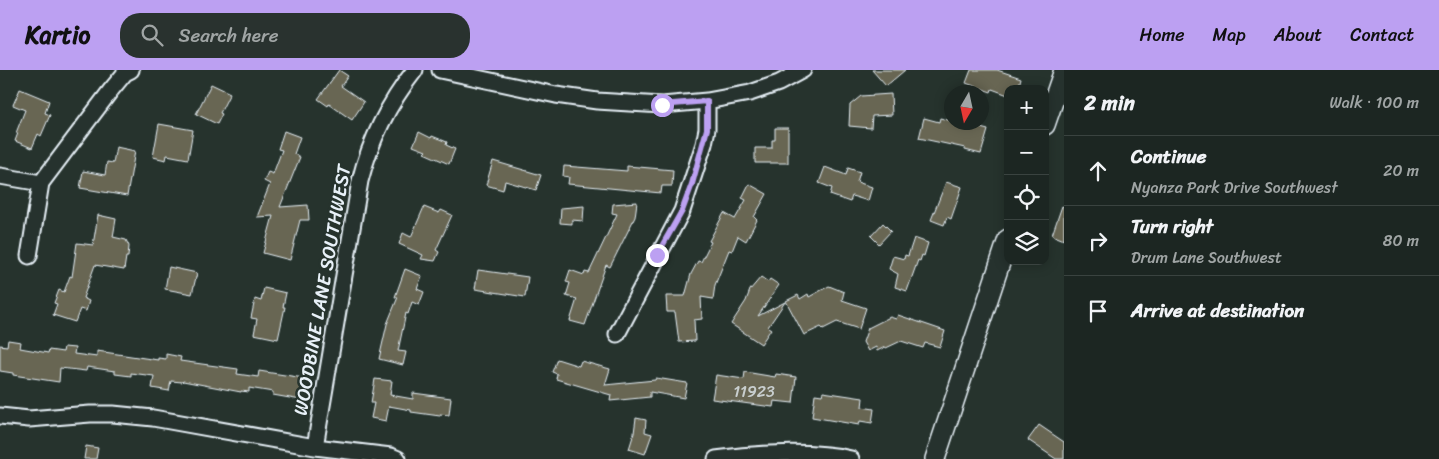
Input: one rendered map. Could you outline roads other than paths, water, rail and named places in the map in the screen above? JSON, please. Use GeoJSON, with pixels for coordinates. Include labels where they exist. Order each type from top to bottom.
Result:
{"type":"FeatureCollection","features":[{"type":"Feature","properties":{"kind":"street"},"geometry":{"type":"LineString","coordinates":[[29,256],[41,183],[111,90],[125,73],[131,70]]}},
{"type":"Feature","properties":{"kind":"street","name":"WOODBINE LANE SOUTHWEST"},"geometry":{"type":"LineString","coordinates":[[316,446],[364,164],[375,134],[415,70]]}},
{"type":"Feature","properties":{"kind":"street"},"geometry":{"type":"LineString","coordinates":[[440,70],[556,95],[597,101],[662,105],[707,101],[750,93],[779,83],[803,70]]}},
{"type":"Feature","properties":{"kind":"street"},"geometry":{"type":"LineString","coordinates":[[1049,113],[1064,70]]}},
{"type":"Feature","properties":{"kind":"street"},"geometry":{"type":"LineString","coordinates":[[617,334],[657,255],[682,211],[704,144],[707,129],[707,101]]}},
{"type":"Feature","properties":{"kind":"street"},"geometry":{"type":"LineString","coordinates":[[0,176],[41,183]]}},
{"type":"Feature","properties":{"kind":"street"},"geometry":{"type":"LineString","coordinates":[[935,459],[1004,251]]}},
{"type":"Feature","properties":{"kind":"street"},"geometry":{"type":"LineString","coordinates":[[0,416],[29,419],[113,414],[153,418],[316,446],[391,456],[398,459]]}},
{"type":"Feature","properties":{"kind":"street"},"geometry":{"type":"LineString","coordinates":[[716,459],[763,455],[822,454],[851,459]]}}]}
